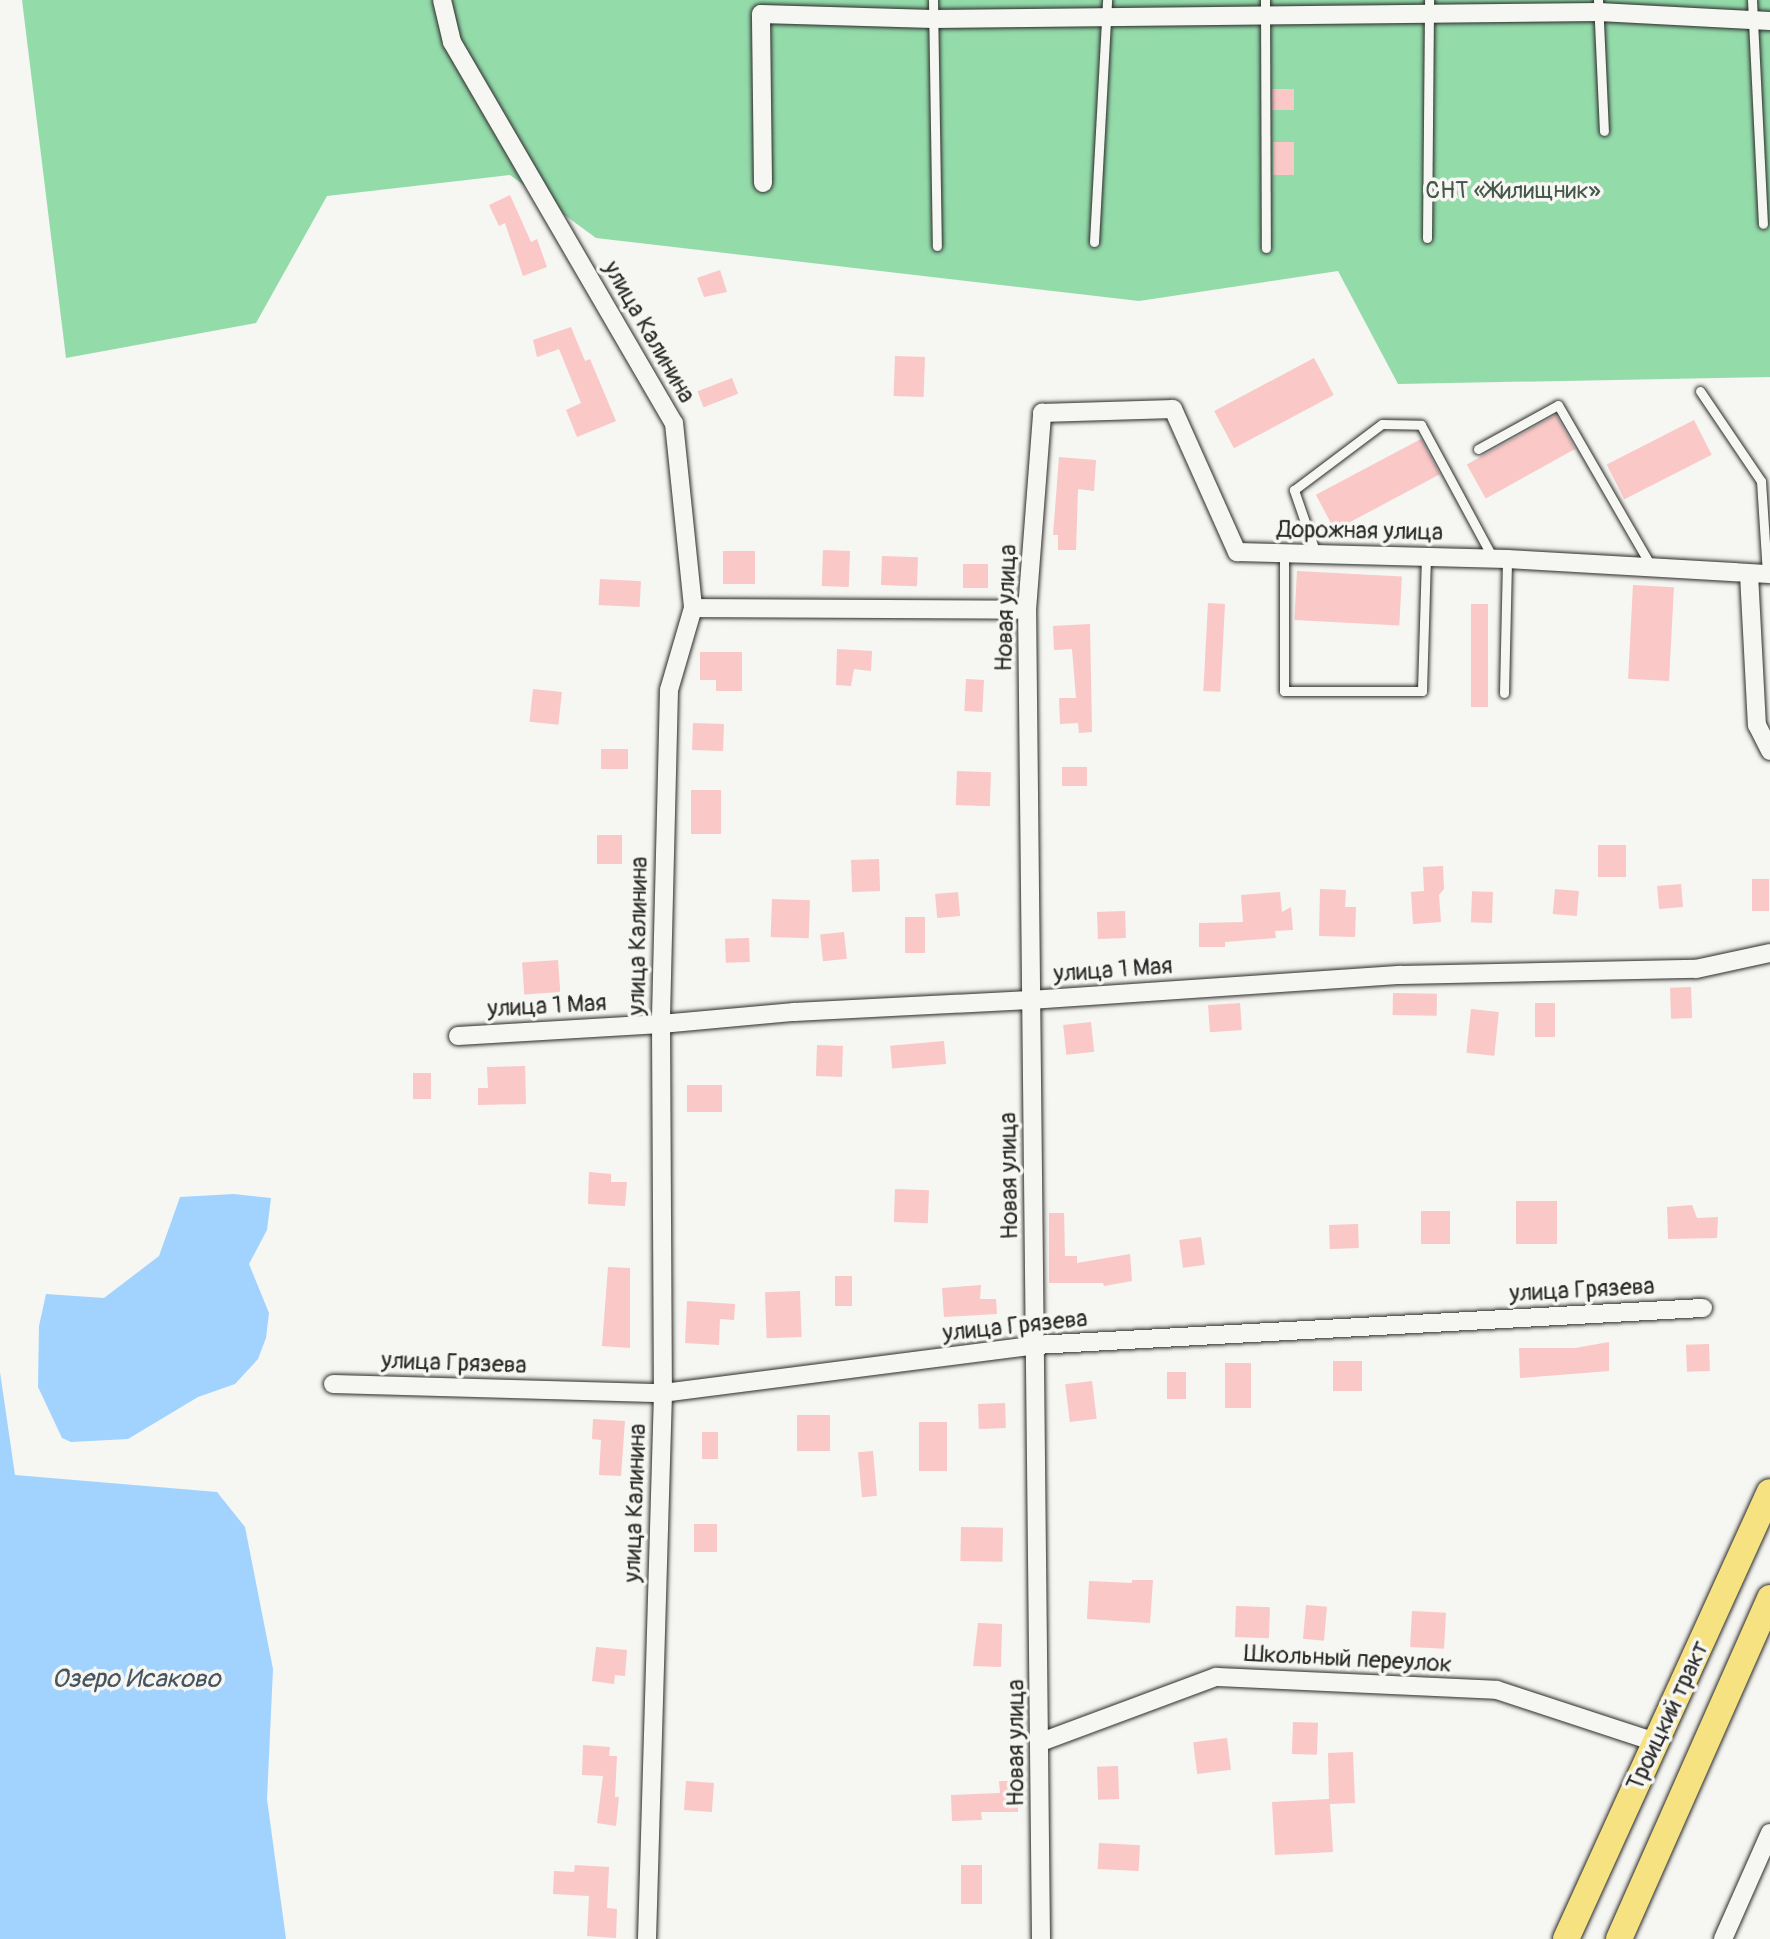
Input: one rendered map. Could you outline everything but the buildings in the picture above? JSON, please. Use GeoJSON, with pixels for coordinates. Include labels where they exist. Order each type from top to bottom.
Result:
{"type":"FeatureCollection","features":[{"type":"Feature","properties":{"kind":"main road","name":"Троицкий тракт"},"geometry":{"type":"LineString","coordinates":[[1566,1939],[1770,1492]]}},
{"type":"Feature","properties":{"kind":"main road","name":"Троицкий тракт"},"geometry":{"type":"LineString","coordinates":[[1619,1939],[1770,1598]]}},
{"type":"Feature","properties":{"kind":"street","name":"улица Калинина"},"geometry":{"type":"LineString","coordinates":[[442,0],[452,42],[674,423],[693,608],[668,690],[661,1024],[663,1393],[646,1939]]}},
{"type":"Feature","properties":{"kind":"street"},"geometry":{"type":"LineString","coordinates":[[763,183],[760,7],[933,19],[1107,19],[1265,9],[1598,6],[1761,21]]}},
{"type":"Feature","properties":{"kind":"street","name":"Дорожная улица"},"geometry":{"type":"LineString","coordinates":[[1042,413],[1173,409],[1237,552],[1500,558],[1762,574]]}},
{"type":"Feature","properties":{"kind":"street","name":"Новая улица"},"geometry":{"type":"LineString","coordinates":[[1041,1939],[1037,1345],[1030,1000],[1027,610],[1042,413]]}},
{"type":"Feature","properties":{"kind":"street"},"geometry":{"type":"LineString","coordinates":[[1762,574],[1757,725],[1770,751]]}},
{"type":"Feature","properties":{"kind":"street"},"geometry":{"type":"LineString","coordinates":[[693,608],[1027,610]]}},
{"type":"Feature","properties":{"kind":"street","name":"улица 1 Мая"},"geometry":{"type":"LineString","coordinates":[[458,1036],[661,1024],[793,1012],[1030,1000],[1401,975],[1696,968],[1770,953]]}},
{"type":"Feature","properties":{"kind":"street","name":"улица Грязева"},"geometry":{"type":"LineString","coordinates":[[333,1384],[663,1393],[1037,1345],[1703,1308]]}},
{"type":"Feature","properties":{"kind":"street","name":"Школьный переулок"},"geometry":{"type":"LineString","coordinates":[[1041,1742],[1216,1677],[1497,1690],[1655,1742]]}},
{"type":"Feature","properties":{"kind":"street"},"geometry":{"type":"LineString","coordinates":[[1723,1939],[1770,1833]]}},
{"type":"Feature","properties":{"kind":"lane"},"geometry":{"type":"LineString","coordinates":[[933,0],[937,246]]}},
{"type":"Feature","properties":{"kind":"lane"},"geometry":{"type":"LineString","coordinates":[[1094,242],[1107,0]]}},
{"type":"Feature","properties":{"kind":"lane"},"geometry":{"type":"LineString","coordinates":[[1752,0],[1761,21],[1763,224]]}},
{"type":"Feature","properties":{"kind":"lane"},"geometry":{"type":"LineString","coordinates":[[1598,6],[1604,131]]}},
{"type":"Feature","properties":{"kind":"lane"},"geometry":{"type":"LineString","coordinates":[[1427,238],[1429,7]]}},
{"type":"Feature","properties":{"kind":"lane"},"geometry":{"type":"LineString","coordinates":[[1265,9],[1266,248]]}},
{"type":"Feature","properties":{"kind":"lane"},"geometry":{"type":"LineString","coordinates":[[1700,391],[1761,481],[1762,574]]}},
{"type":"Feature","properties":{"kind":"lane"},"geometry":{"type":"LineString","coordinates":[[1478,449],[1558,405],[1652,568]]}},
{"type":"Feature","properties":{"kind":"lane"},"geometry":{"type":"LineString","coordinates":[[1316,554],[1294,490],[1382,424],[1421,425],[1500,558],[1504,693]]}},
{"type":"Feature","properties":{"kind":"lane"},"geometry":{"type":"LineString","coordinates":[[1284,554],[1284,691],[1422,691],[1426,557]]}},
{"type":"Feature","properties":{"kind":"green space","name":"СНТ «Жилищник»"},"geometry":{"type":"Polygon","coordinates":[[[22,0],[1770,0],[1770,377],[1398,384],[1338,271],[1139,301],[596,238],[510,175],[327,196],[256,323],[66,358],[22,0]]]}},
{"type":"Feature","properties":{"kind":"water"},"geometry":{"type":"Polygon","coordinates":[[[234,1194],[271,1198],[267,1230],[249,1264],[269,1313],[266,1338],[258,1359],[235,1384],[198,1397],[128,1439],[71,1442],[62,1438],[38,1387],[39,1326],[46,1294],[104,1298],[159,1256],[180,1197],[234,1194]]]}},
{"type":"Feature","properties":{"kind":"water","name":"Озеро Исаково"},"geometry":{"type":"Polygon","coordinates":[[[0,1372],[15,1475],[217,1492],[245,1527],[273,1669],[267,1799],[286,1939],[0,1939],[0,1372]]]}}]}
